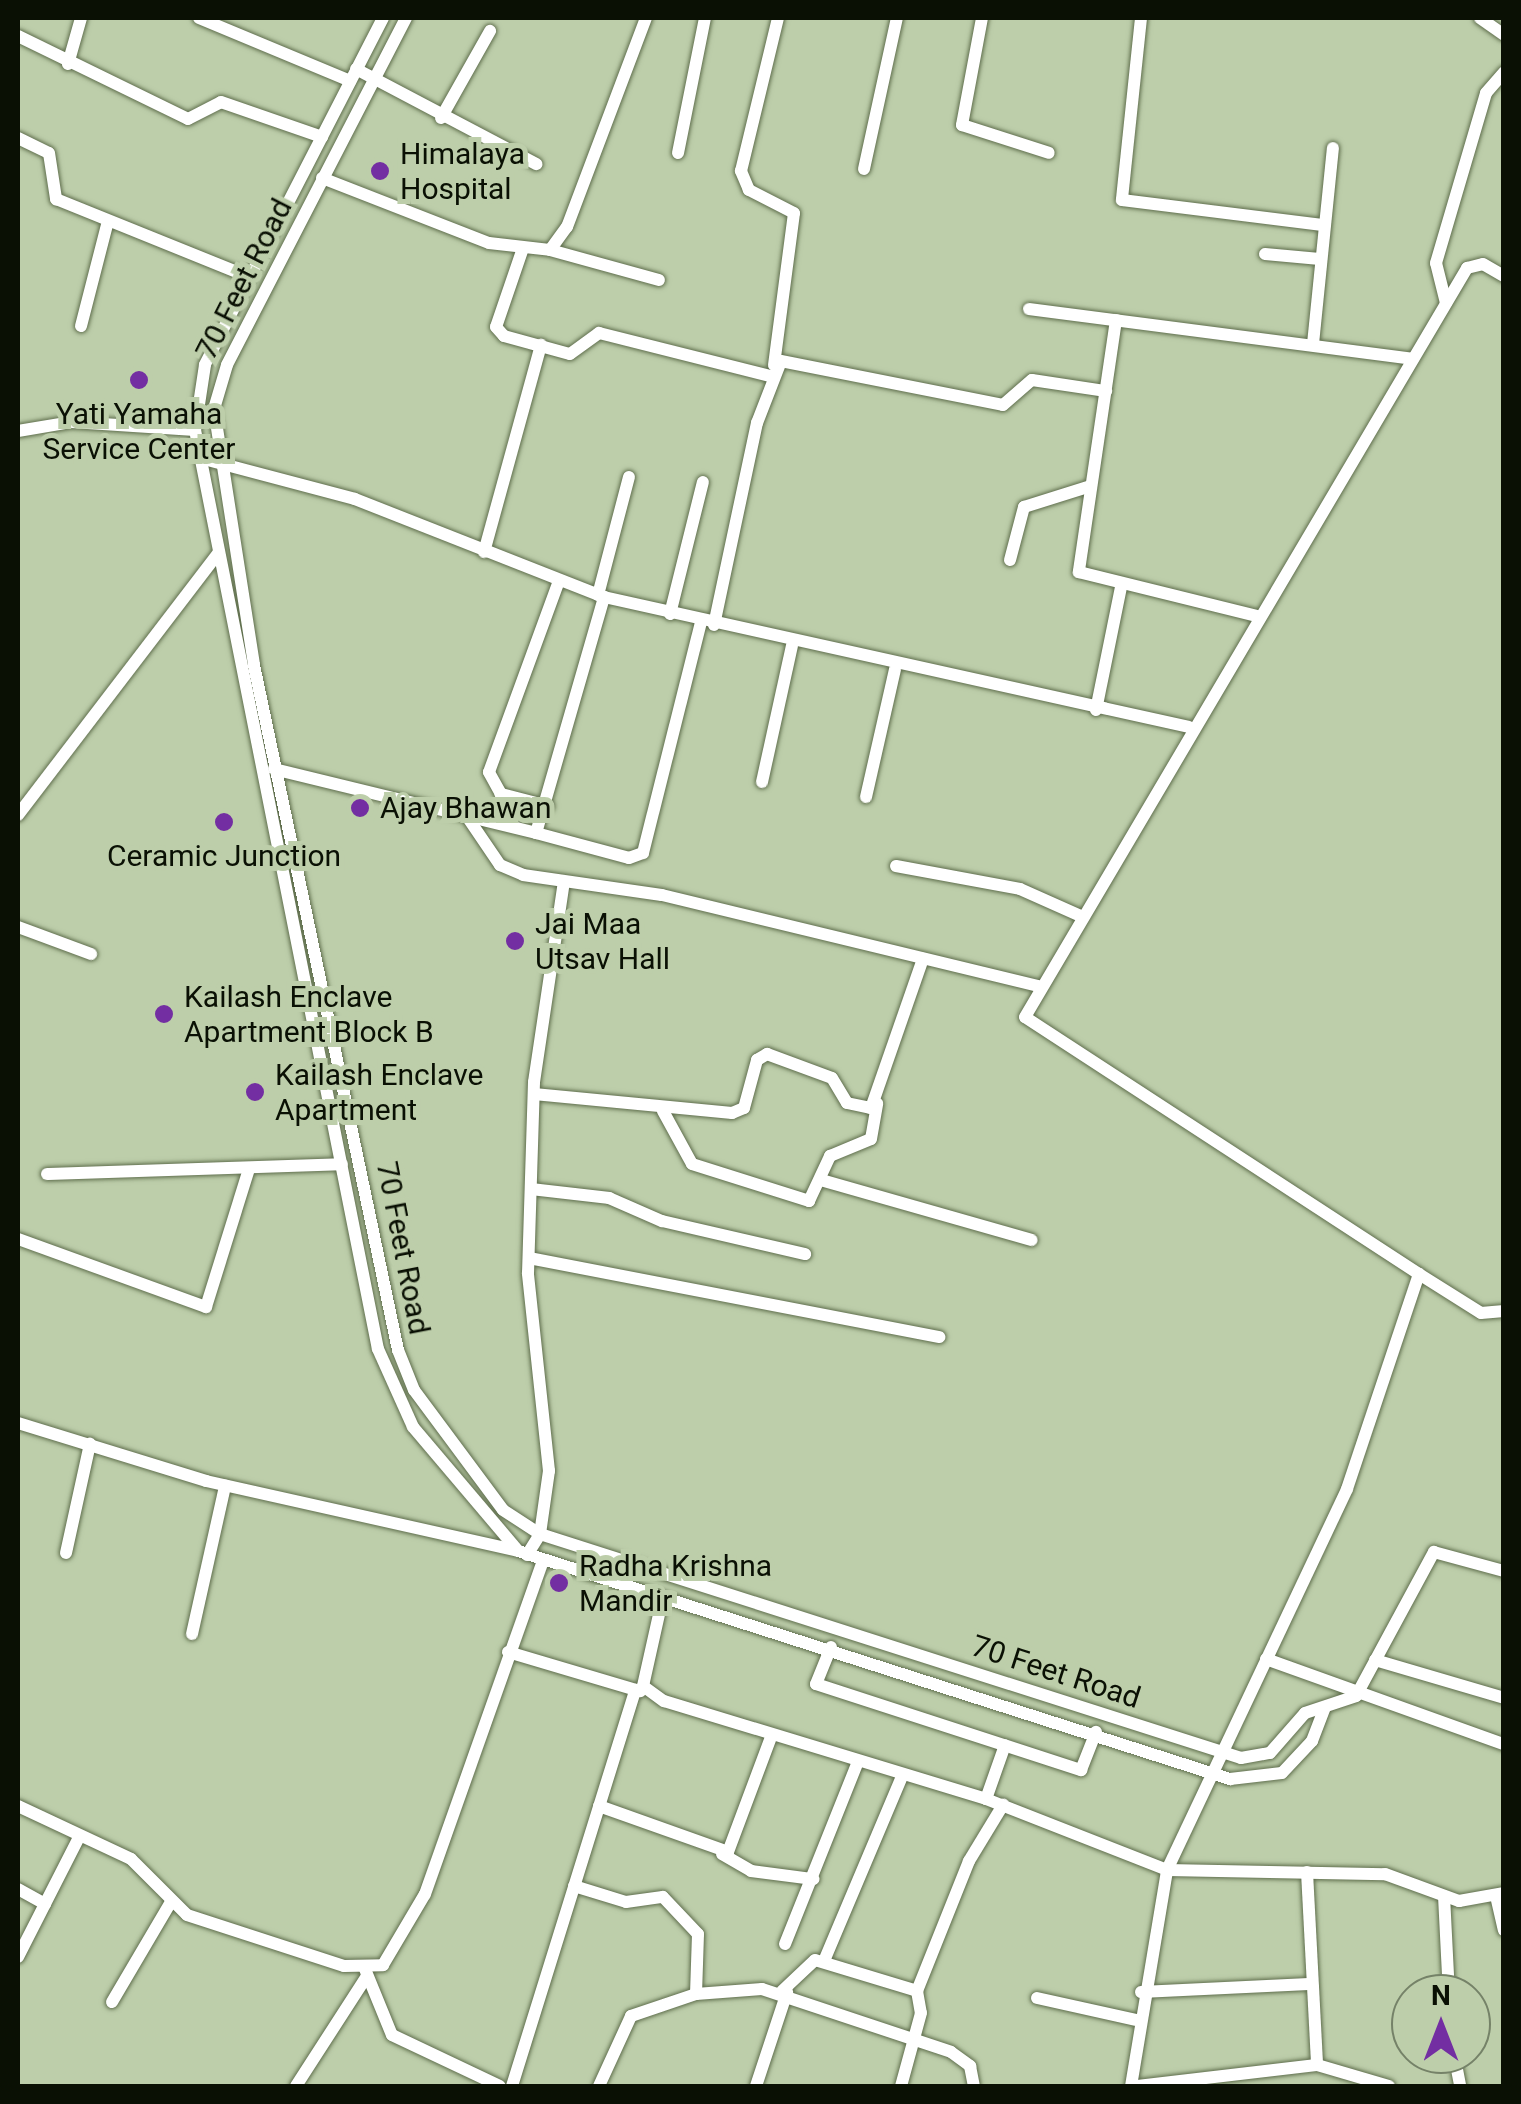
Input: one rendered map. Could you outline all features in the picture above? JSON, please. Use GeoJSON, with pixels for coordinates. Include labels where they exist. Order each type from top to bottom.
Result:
{"type":"FeatureCollection","features":[{"type":"Feature","properties":{"kind":"street"},"geometry":{"type":"LineString","coordinates":[[68,64],[81,18]]}},
{"type":"Feature","properties":{"kind":"street"},"geometry":{"type":"LineString","coordinates":[[199,18],[353,75],[374,79],[440,118],[536,164]]}},
{"type":"Feature","properties":{"kind":"street","name":"70 Feet Road"},"geometry":{"type":"LineString","coordinates":[[383,18],[206,365],[195,430],[214,556],[381,1360],[435,1463],[523,1553],[542,1561],[662,1601],[831,1647],[1237,1780],[1282,1772],[1312,1741],[1326,1708]]}},
{"type":"Feature","properties":{"kind":"street","name":"70 Feet Road"},"geometry":{"type":"LineString","coordinates":[[406,18],[222,375],[220,457],[231,541],[399,1355],[495,1500],[540,1534],[1220,1753],[1262,1757],[1305,1713],[1326,1708]]}},
{"type":"Feature","properties":{"kind":"street"},"geometry":{"type":"LineString","coordinates":[[550,250],[567,228],[646,18]]}},
{"type":"Feature","properties":{"kind":"street"},"geometry":{"type":"LineString","coordinates":[[678,153],[706,18]]}},
{"type":"Feature","properties":{"kind":"street"},"geometry":{"type":"LineString","coordinates":[[259,767],[630,858],[642,853],[707,624],[772,371],[794,213],[749,190],[742,171],[778,18]]}},
{"type":"Feature","properties":{"kind":"street"},"geometry":{"type":"LineString","coordinates":[[864,169],[897,18]]}},
{"type":"Feature","properties":{"kind":"street"},"geometry":{"type":"LineString","coordinates":[[982,18],[962,125],[1049,153]]}},
{"type":"Feature","properties":{"kind":"street"},"geometry":{"type":"LineString","coordinates":[[1142,18],[1122,200],[1324,225]]}},
{"type":"Feature","properties":{"kind":"street"},"geometry":{"type":"LineString","coordinates":[[1480,18],[1504,35]]}},
{"type":"Feature","properties":{"kind":"street"},"geometry":{"type":"LineString","coordinates":[[440,118],[490,32]]}},
{"type":"Feature","properties":{"kind":"street"},"geometry":{"type":"LineString","coordinates":[[18,36],[68,64],[188,119],[221,102],[322,138]]}},
{"type":"Feature","properties":{"kind":"street"},"geometry":{"type":"LineString","coordinates":[[1446,304],[1436,262],[1486,93],[1504,72]]}},
{"type":"Feature","properties":{"kind":"street"},"geometry":{"type":"LineString","coordinates":[[18,138],[49,153],[56,200],[248,277]]}},
{"type":"Feature","properties":{"kind":"street"},"geometry":{"type":"LineString","coordinates":[[1313,344],[1333,148]]}},
{"type":"Feature","properties":{"kind":"street"},"geometry":{"type":"LineString","coordinates":[[322,178],[522,251],[550,250],[659,280]]}},
{"type":"Feature","properties":{"kind":"street"},"geometry":{"type":"LineString","coordinates":[[279,216],[298,226]]}},
{"type":"Feature","properties":{"kind":"street"},"geometry":{"type":"LineString","coordinates":[[81,326],[108,221]]}},
{"type":"Feature","properties":{"kind":"street"},"geometry":{"type":"LineString","coordinates":[[522,251],[496,327],[574,353],[599,334],[772,371],[1003,405],[1032,380],[1106,391]]}},
{"type":"Feature","properties":{"kind":"street"},"geometry":{"type":"LineString","coordinates":[[1265,254],[1320,259]]}},
{"type":"Feature","properties":{"kind":"street"},"geometry":{"type":"LineString","coordinates":[[1504,276],[1475,262],[1446,304],[1038,986],[1029,1024],[1481,1313],[1504,1311]]}},
{"type":"Feature","properties":{"kind":"street"},"geometry":{"type":"LineString","coordinates":[[1029,309],[1412,359]]}},
{"type":"Feature","properties":{"kind":"street"},"geometry":{"type":"LineString","coordinates":[[1116,320],[1079,572],[1121,586],[1257,616]]}},
{"type":"Feature","properties":{"kind":"street"},"geometry":{"type":"LineString","coordinates":[[484,552],[541,345]]}},
{"type":"Feature","properties":{"kind":"street"},"geometry":{"type":"LineString","coordinates":[[18,431],[72,422],[195,430]]}},
{"type":"Feature","properties":{"kind":"street"},"geometry":{"type":"LineString","coordinates":[[200,458],[220,457],[484,552],[558,584],[601,596],[894,668],[1189,728]]}},
{"type":"Feature","properties":{"kind":"street"},"geometry":{"type":"LineString","coordinates":[[536,833],[548,806],[629,477]]}},
{"type":"Feature","properties":{"kind":"street"},"geometry":{"type":"LineString","coordinates":[[670,614],[703,482]]}},
{"type":"Feature","properties":{"kind":"street"},"geometry":{"type":"LineString","coordinates":[[1010,560],[1024,507],[1091,486]]}},
{"type":"Feature","properties":{"kind":"street"},"geometry":{"type":"LineString","coordinates":[[18,815],[214,556],[231,541]]}},
{"type":"Feature","properties":{"kind":"street"},"geometry":{"type":"LineString","coordinates":[[548,806],[501,794],[489,772],[558,584]]}},
{"type":"Feature","properties":{"kind":"street"},"geometry":{"type":"LineString","coordinates":[[1096,710],[1121,586]]}},
{"type":"Feature","properties":{"kind":"street"},"geometry":{"type":"LineString","coordinates":[[762,782],[792,645]]}},
{"type":"Feature","properties":{"kind":"street"},"geometry":{"type":"LineString","coordinates":[[866,797],[894,668]]}},
{"type":"Feature","properties":{"kind":"street"},"geometry":{"type":"LineString","coordinates":[[468,818],[500,865],[564,882],[662,895],[1038,986]]}},
{"type":"Feature","properties":{"kind":"street"},"geometry":{"type":"LineString","coordinates":[[896,866],[1020,889],[1081,916]]}},
{"type":"Feature","properties":{"kind":"street"},"geometry":{"type":"LineString","coordinates":[[18,1423],[225,1486],[523,1553],[540,1534],[550,1471],[528,1258],[534,1094],[564,882]]}},
{"type":"Feature","properties":{"kind":"street"},"geometry":{"type":"LineString","coordinates":[[18,927],[91,954]]}},
{"type":"Feature","properties":{"kind":"street"},"geometry":{"type":"LineString","coordinates":[[663,1111],[680,1153],[704,1171],[809,1201],[830,1156],[865,1148],[924,958]]}},
{"type":"Feature","properties":{"kind":"street"},"geometry":{"type":"LineString","coordinates":[[534,1094],[663,1111],[739,1111],[767,1054],[832,1078],[847,1103],[878,1104]]}},
{"type":"Feature","properties":{"kind":"street"},"geometry":{"type":"LineString","coordinates":[[330,1100],[347,1097]]}},
{"type":"Feature","properties":{"kind":"street"},"geometry":{"type":"LineString","coordinates":[[47,1174],[342,1164]]}},
{"type":"Feature","properties":{"kind":"street"},"geometry":{"type":"LineString","coordinates":[[18,1240],[206,1307],[249,1169]]}},
{"type":"Feature","properties":{"kind":"street"},"geometry":{"type":"LineString","coordinates":[[820,1180],[1032,1240]]}},
{"type":"Feature","properties":{"kind":"street"},"geometry":{"type":"LineString","coordinates":[[531,1189],[608,1198],[648,1216],[804,1254]]}},
{"type":"Feature","properties":{"kind":"street"},"geometry":{"type":"LineString","coordinates":[[528,1258],[939,1338]]}},
{"type":"Feature","properties":{"kind":"street"},"geometry":{"type":"LineString","coordinates":[[1389,2086],[1317,2065],[1134,2086],[1136,2020],[1167,1870],[1347,1490],[1419,1274]]}},
{"type":"Feature","properties":{"kind":"street"},"geometry":{"type":"LineString","coordinates":[[381,1360],[399,1355]]}},
{"type":"Feature","properties":{"kind":"street"},"geometry":{"type":"LineString","coordinates":[[66,1553],[90,1444]]}},
{"type":"Feature","properties":{"kind":"street"},"geometry":{"type":"LineString","coordinates":[[192,1634],[225,1486]]}},
{"type":"Feature","properties":{"kind":"street"},"geometry":{"type":"LineString","coordinates":[[1326,1708],[1356,1696],[1434,1552],[1504,1571]]}},
{"type":"Feature","properties":{"kind":"street"},"geometry":{"type":"LineString","coordinates":[[296,2086],[366,1972],[393,1958],[425,1894],[542,1561]]}},
{"type":"Feature","properties":{"kind":"street"},"geometry":{"type":"LineString","coordinates":[[651,1694],[643,1678],[662,1601]]}},
{"type":"Feature","properties":{"kind":"street"},"geometry":{"type":"LineString","coordinates":[[831,1647],[816,1684],[1005,1746],[1081,1770],[1096,1732]]}},
{"type":"Feature","properties":{"kind":"street"},"geometry":{"type":"LineString","coordinates":[[508,1652],[651,1694],[857,1764],[986,1799],[1167,1870],[1385,1874],[1444,1896],[1500,1894],[1504,1930]]}},
{"type":"Feature","properties":{"kind":"street"},"geometry":{"type":"LineString","coordinates":[[1266,1658],[1356,1696],[1504,1744]]}},
{"type":"Feature","properties":{"kind":"street"},"geometry":{"type":"LineString","coordinates":[[1375,1660],[1504,1698]]}},
{"type":"Feature","properties":{"kind":"street"},"geometry":{"type":"LineString","coordinates":[[512,2086],[635,1690]]}},
{"type":"Feature","properties":{"kind":"street"},"geometry":{"type":"LineString","coordinates":[[722,1854],[771,1737]]}},
{"type":"Feature","properties":{"kind":"street"},"geometry":{"type":"LineString","coordinates":[[986,1799],[1005,1746]]}},
{"type":"Feature","properties":{"kind":"street"},"geometry":{"type":"LineString","coordinates":[[785,1944],[857,1764]]}},
{"type":"Feature","properties":{"kind":"street"},"geometry":{"type":"LineString","coordinates":[[824,1961],[902,1776]]}},
{"type":"Feature","properties":{"kind":"street"},"geometry":{"type":"LineString","coordinates":[[18,1806],[78,1839],[143,1867],[187,1915],[366,1972],[399,2041],[500,2086]]}},
{"type":"Feature","properties":{"kind":"street"},"geometry":{"type":"LineString","coordinates":[[599,1806],[722,1854],[750,1870],[813,1879]]}},
{"type":"Feature","properties":{"kind":"street"},"geometry":{"type":"LineString","coordinates":[[901,2086],[917,1991],[969,1861],[1003,1806]]}},
{"type":"Feature","properties":{"kind":"street"},"geometry":{"type":"LineString","coordinates":[[18,1956],[78,1839]]}},
{"type":"Feature","properties":{"kind":"street"},"geometry":{"type":"LineString","coordinates":[[1307,1872],[1317,2065]]}},
{"type":"Feature","properties":{"kind":"street"},"geometry":{"type":"LineString","coordinates":[[574,1886],[626,1902],[663,1897],[698,1934],[696,1994]]}},
{"type":"Feature","properties":{"kind":"street"},"geometry":{"type":"LineString","coordinates":[[18,1889],[45,1904]]}},
{"type":"Feature","properties":{"kind":"street"},"geometry":{"type":"LineString","coordinates":[[1444,1896],[1448,1974]]}},
{"type":"Feature","properties":{"kind":"street"},"geometry":{"type":"LineString","coordinates":[[112,2002],[172,1902]]}},
{"type":"Feature","properties":{"kind":"street"},"geometry":{"type":"LineString","coordinates":[[756,2086],[784,1991],[805,1963],[824,1961],[917,1991]]}},
{"type":"Feature","properties":{"kind":"street"},"geometry":{"type":"LineString","coordinates":[[1141,1992],[1310,1984]]}},
{"type":"Feature","properties":{"kind":"street"},"geometry":{"type":"LineString","coordinates":[[599,2086],[625,2020],[696,1994],[784,1991],[962,2058],[974,2086]]}},
{"type":"Feature","properties":{"kind":"street"},"geometry":{"type":"LineString","coordinates":[[1037,1998],[1136,2020]]}},
{"type":"Feature","properties":{"kind":"place","name":"Himalaya Hospital"},"geometry":{"type":"Point","coordinates":[380,171]}},
{"type":"Feature","properties":{"kind":"place","name":"Yati Yamaha Service Center"},"geometry":{"type":"Point","coordinates":[139,380]}},
{"type":"Feature","properties":{"kind":"place","name":"Ajay Bhawan"},"geometry":{"type":"Point","coordinates":[360,808]}},
{"type":"Feature","properties":{"kind":"place","name":"Ceramic Junction"},"geometry":{"type":"Point","coordinates":[224,822]}},
{"type":"Feature","properties":{"kind":"place","name":"Jai Maa Utsav Hall"},"geometry":{"type":"Point","coordinates":[515,941]}},
{"type":"Feature","properties":{"kind":"place","name":"Kailash Enclave Apartment Block B"},"geometry":{"type":"Point","coordinates":[164,1014]}},
{"type":"Feature","properties":{"kind":"place","name":"Kailash Enclave Apartment"},"geometry":{"type":"Point","coordinates":[255,1092]}},
{"type":"Feature","properties":{"kind":"place","name":"Radha Krishna Mandir"},"geometry":{"type":"Point","coordinates":[559,1583]}}]}
